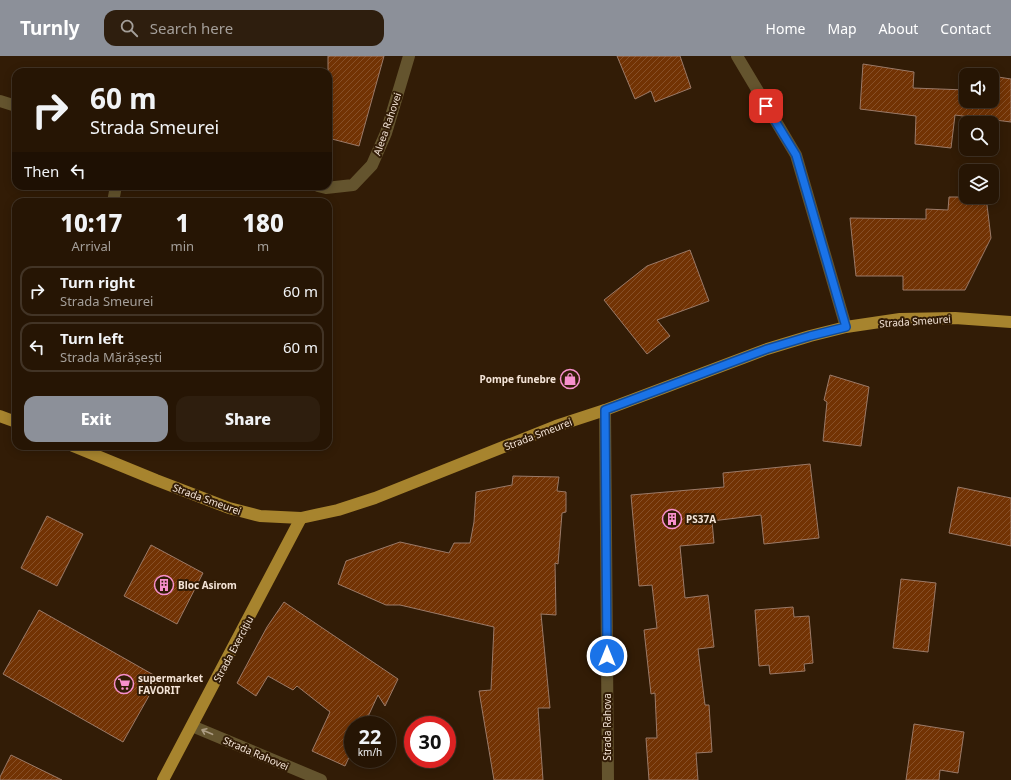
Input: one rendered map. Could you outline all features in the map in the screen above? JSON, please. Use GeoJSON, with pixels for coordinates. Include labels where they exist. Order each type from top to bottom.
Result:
{"type":"FeatureCollection","features":[{"type":"Feature","properties":{"kind":"main road","name":"Strada Smeurei"},"geometry":{"type":"LineString","coordinates":[[83,450],[229,508],[260,516],[301,518],[338,510],[375,498],[556,426],[605,410],[767,349],[810,336],[846,327],[900,319],[955,318],[1011,322]]}},
{"type":"Feature","properties":{"kind":"main road"},"geometry":{"type":"LineString","coordinates":[[0,416],[12,420]]}},
{"type":"Feature","properties":{"kind":"main road","name":"Strada Exercițiu"},"geometry":{"type":"LineString","coordinates":[[163,780],[301,518]]}},
{"type":"Feature","properties":{"kind":"street","name":"Aleea Rahovei"},"geometry":{"type":"LineString","coordinates":[[332,187],[353,185],[372,165],[386,133],[409,56]]}},
{"type":"Feature","properties":{"kind":"street"},"geometry":{"type":"LineString","coordinates":[[737,56],[796,155],[846,327]]}},
{"type":"Feature","properties":{"kind":"street"},"geometry":{"type":"LineString","coordinates":[[0,101],[12,105]]}},
{"type":"Feature","properties":{"kind":"street","name":"Strada Rahova"},"geometry":{"type":"LineString","coordinates":[[605,410],[608,780]]}},
{"type":"Feature","properties":{"kind":"street","name":"Strada Rahovei"},"geometry":{"type":"LineString","coordinates":[[192,726],[321,780]]}},
{"type":"Feature","properties":{"kind":"building"},"geometry":{"type":"Polygon","coordinates":[[[328,56],[384,56],[359,146],[332,139],[332,68],[328,68],[328,56]]]}},
{"type":"Feature","properties":{"kind":"building"},"geometry":{"type":"Polygon","coordinates":[[[617,56],[680,56],[691,88],[655,102],[651,91],[635,99],[617,56]]]}},
{"type":"Feature","properties":{"kind":"building"},"geometry":{"type":"Polygon","coordinates":[[[863,64],[914,72],[913,88],[959,90],[959,108],[999,108],[999,77],[1011,79],[1011,122],[999,120],[999,116],[955,115],[951,148],[915,144],[916,116],[860,109],[863,64]]]}},
{"type":"Feature","properties":{"kind":"building"},"geometry":{"type":"Polygon","coordinates":[[[949,197],[959,197],[959,204],[987,204],[991,238],[965,290],[903,290],[903,276],[856,276],[850,218],[926,219],[926,209],[948,210],[949,197]]]}},
{"type":"Feature","properties":{"kind":"building"},"geometry":{"type":"Polygon","coordinates":[[[690,250],[709,301],[657,320],[670,336],[647,354],[604,300],[647,266],[690,250]]]}},
{"type":"Feature","properties":{"kind":"building"},"geometry":{"type":"Polygon","coordinates":[[[830,375],[869,387],[861,446],[823,441],[827,402],[824,400],[830,375]]]}},
{"type":"Feature","properties":{"kind":"building"},"geometry":{"type":"Polygon","coordinates":[[[810,464],[819,538],[764,544],[761,515],[712,521],[714,543],[680,546],[685,598],[708,595],[714,647],[698,649],[705,705],[709,705],[712,752],[696,753],[698,780],[649,780],[646,738],[657,738],[655,693],[651,694],[644,630],[657,628],[652,585],[639,586],[631,495],[724,487],[723,473],[810,464]]]}},
{"type":"Feature","properties":{"kind":"building"},"geometry":{"type":"Polygon","coordinates":[[[513,476],[559,477],[557,491],[566,492],[566,512],[562,513],[558,564],[555,563],[556,615],[541,614],[550,708],[538,708],[543,780],[494,780],[479,691],[491,690],[494,627],[400,605],[386,605],[338,584],[346,561],[400,542],[449,553],[454,543],[470,543],[474,522],[476,492],[512,485],[513,476]]]}},
{"type":"Feature","properties":{"kind":"building"},"geometry":{"type":"Polygon","coordinates":[[[958,487],[1011,498],[1011,546],[949,533],[958,487]]]}},
{"type":"Feature","properties":{"kind":"building"},"geometry":{"type":"Polygon","coordinates":[[[47,516],[83,534],[57,586],[21,568],[47,516]]]}},
{"type":"Feature","properties":{"kind":"building","name":"Bloc Asirom"},"geometry":{"type":"Polygon","coordinates":[[[151,545],[203,573],[177,624],[124,596],[151,545]]]}},
{"type":"Feature","properties":{"kind":"building"},"geometry":{"type":"Polygon","coordinates":[[[901,579],[936,583],[928,652],[893,648],[901,579]]]}},
{"type":"Feature","properties":{"kind":"building"},"geometry":{"type":"Polygon","coordinates":[[[284,602],[398,679],[385,706],[378,695],[368,716],[344,716],[344,766],[312,751],[330,712],[297,686],[293,690],[268,676],[256,696],[237,683],[267,627],[284,602]]]}},
{"type":"Feature","properties":{"kind":"building"},"geometry":{"type":"Polygon","coordinates":[[[793,607],[794,617],[809,616],[813,663],[804,664],[805,671],[770,674],[769,665],[759,666],[755,610],[793,607]]]}},
{"type":"Feature","properties":{"kind":"building"},"geometry":{"type":"Polygon","coordinates":[[[39,610],[159,678],[123,742],[3,674],[39,610]]]}},
{"type":"Feature","properties":{"kind":"building"},"geometry":{"type":"Polygon","coordinates":[[[914,724],[964,732],[958,773],[940,770],[939,780],[906,780],[914,724]]]}},
{"type":"Feature","properties":{"kind":"building"},"geometry":{"type":"Polygon","coordinates":[[[11,755],[62,780],[0,780],[0,777],[11,755]]]}},
{"type":"Feature","properties":{"kind":"place","name":"Pompe funebre"},"geometry":{"type":"Point","coordinates":[570,379]}},
{"type":"Feature","properties":{"kind":"place","name":"PS37A"},"geometry":{"type":"Point","coordinates":[672,519]}},
{"type":"Feature","properties":{"kind":"place","name":"Bloc Asirom"},"geometry":{"type":"Point","coordinates":[164,585]}},
{"type":"Feature","properties":{"kind":"place","name":"supermarket FAVORIT"},"geometry":{"type":"Point","coordinates":[124,684]}},
{"type":"Feature","properties":{"kind":"route"},"geometry":{"type":"LineString","coordinates":[[607,656],[605,410],[767,349],[846,327],[796,155],[766,106]]}}]}
